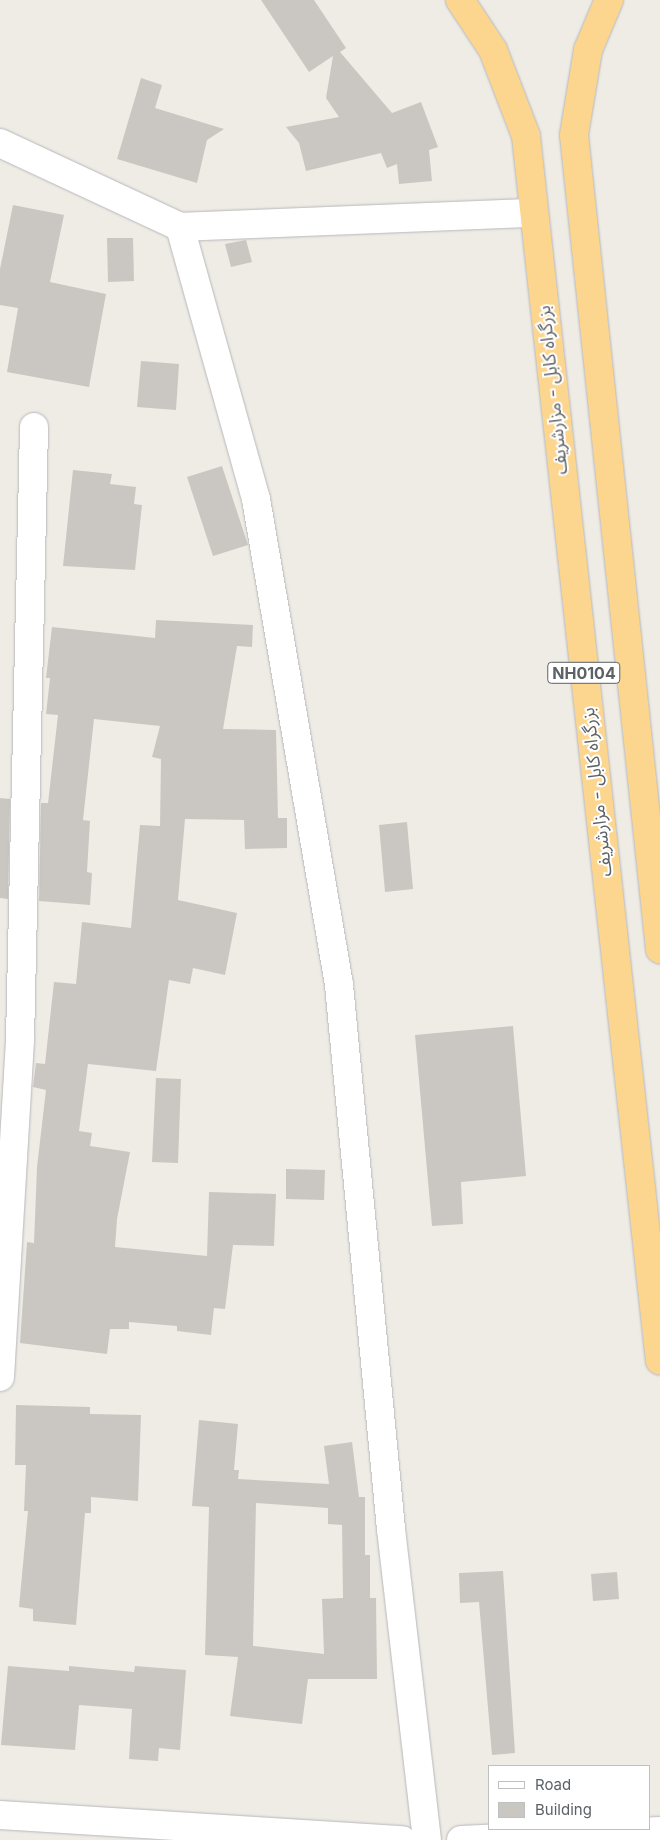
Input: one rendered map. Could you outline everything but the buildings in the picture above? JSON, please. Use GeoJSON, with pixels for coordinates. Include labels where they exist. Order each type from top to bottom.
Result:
{"type":"FeatureCollection","features":[{"type":"Feature","properties":{"kind":"highway","name":"بزرگراه کابل - مزارشریف"},"geometry":{"type":"LineString","coordinates":[[460,0],[493,50],[526,136],[660,1362]]}},
{"type":"Feature","properties":{"kind":"highway","name":"NH0104"},"geometry":{"type":"LineString","coordinates":[[608,0],[588,50],[574,135],[660,949]]}},
{"type":"Feature","properties":{"kind":"street"},"geometry":{"type":"LineString","coordinates":[[0,143],[180,227],[534,213]]}},
{"type":"Feature","properties":{"kind":"street"},"geometry":{"type":"LineString","coordinates":[[180,227],[256,499],[339,985],[391,1529],[427,1840]]}},
{"type":"Feature","properties":{"kind":"street"},"geometry":{"type":"LineString","coordinates":[[0,1377],[10,1040],[34,428]]}},
{"type":"Feature","properties":{"kind":"street"},"geometry":{"type":"LineString","coordinates":[[0,1815],[253,1835],[402,1840]]}},
{"type":"Feature","properties":{"kind":"street"},"geometry":{"type":"LineString","coordinates":[[461,1840],[660,1831]]}}]}
